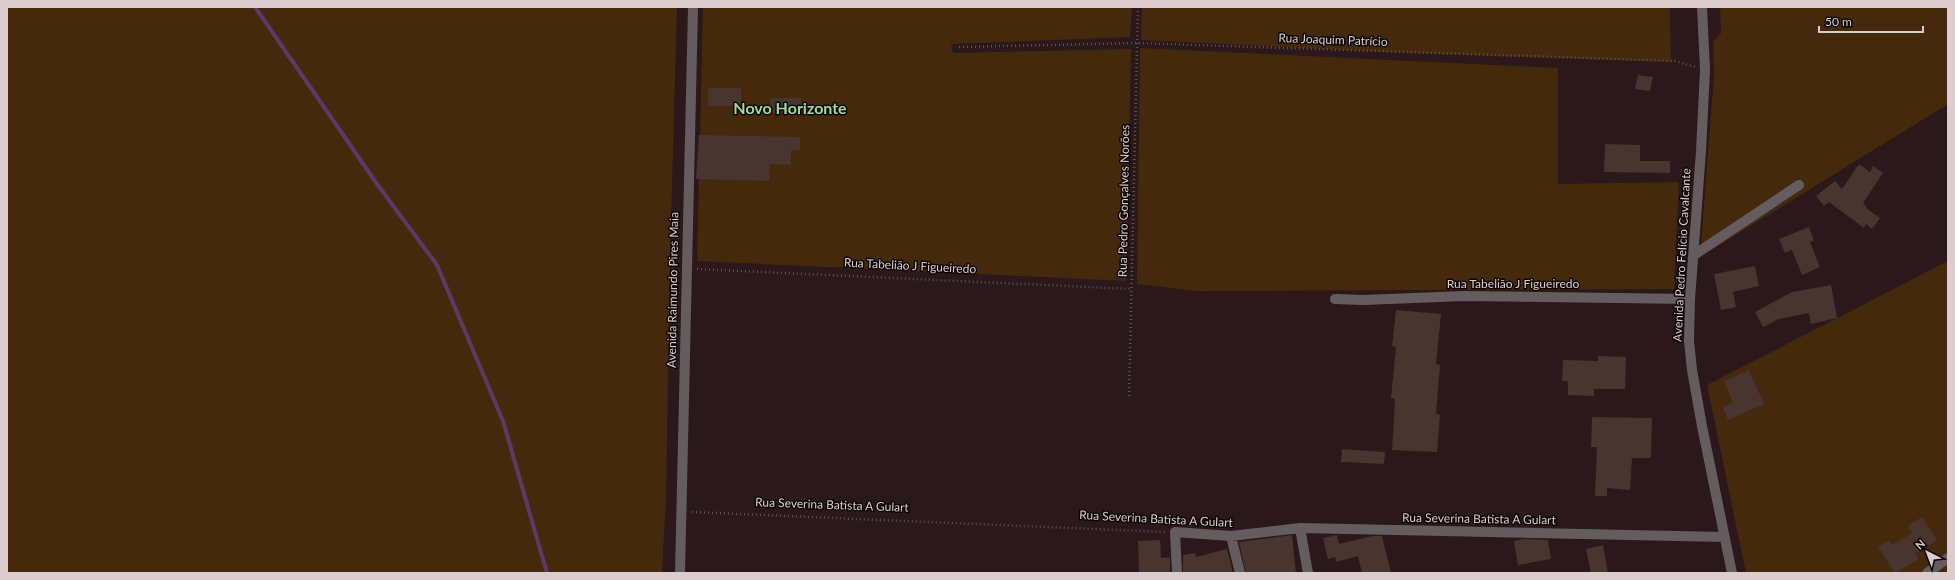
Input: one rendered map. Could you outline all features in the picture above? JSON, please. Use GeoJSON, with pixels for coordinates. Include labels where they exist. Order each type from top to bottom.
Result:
{"type":"FeatureCollection","features":[{"type":"Feature","properties":{"kind":"street","name":"Avenida Raimundo Pires Maia"},"geometry":{"type":"LineString","coordinates":[[680,573],[693,7]]}},
{"type":"Feature","properties":{"kind":"street","name":"Avenida Pedro Felício Cavalcante"},"geometry":{"type":"LineString","coordinates":[[1702,7],[1705,70],[1690,299],[1689,341],[1692,370],[1732,573]]}},
{"type":"Feature","properties":{"kind":"street"},"geometry":{"type":"LineString","coordinates":[[1694,255],[1799,184]]}},
{"type":"Feature","properties":{"kind":"street","name":"Rua Tabelião J Figueiredo"},"geometry":{"type":"LineString","coordinates":[[1335,299],[1364,300],[1463,296],[1690,299]]}},
{"type":"Feature","properties":{"kind":"street"},"geometry":{"type":"LineString","coordinates":[[1300,528],[1308,573]]}},
{"type":"Feature","properties":{"kind":"street","name":"Rua Severina Batista A Gulart"},"geometry":{"type":"LineString","coordinates":[[1175,532],[1231,536],[1300,528],[1724,537]]}},
{"type":"Feature","properties":{"kind":"street"},"geometry":{"type":"LineString","coordinates":[[1175,532],[1177,573]]}},
{"type":"Feature","properties":{"kind":"street"},"geometry":{"type":"LineString","coordinates":[[1231,536],[1240,573]]}},
{"type":"Feature","properties":{"kind":"street"},"geometry":{"type":"LineString","coordinates":[[1926,573],[1948,558]]}},
{"type":"Feature","properties":{"kind":"path","name":"Rua Pedro Gonçalves Norões"},"geometry":{"type":"LineString","coordinates":[[1129,396],[1138,7]]}},
{"type":"Feature","properties":{"kind":"path","name":"Rua Joaquim Patrício"},"geometry":{"type":"LineString","coordinates":[[958,47],[1136,43],[1675,61],[1705,70]]}},
{"type":"Feature","properties":{"kind":"path","name":"Rua Tabelião J Figueiredo"},"geometry":{"type":"LineString","coordinates":[[686,268],[1132,289]]}},
{"type":"Feature","properties":{"kind":"path","name":"Rua Severina Batista A Gulart"},"geometry":{"type":"LineString","coordinates":[[682,512],[1175,532]]}},
{"type":"Feature","properties":{"kind":"shaded area"},"geometry":{"type":"Polygon","coordinates":[[[7,7],[677,7],[670,256],[666,499],[662,573],[7,573],[7,7]]]}},
{"type":"Feature","properties":{"kind":"shaded area"},"geometry":{"type":"Polygon","coordinates":[[[703,7],[1132,7],[1130,37],[951,44],[953,53],[1131,49],[1126,281],[697,261],[703,7]]]}},
{"type":"Feature","properties":{"kind":"shaded area"},"geometry":{"type":"Polygon","coordinates":[[[1142,7],[1670,7],[1671,62],[1388,52],[1141,40],[1142,7]]]}},
{"type":"Feature","properties":{"kind":"shaded area"},"geometry":{"type":"Polygon","coordinates":[[[1720,7],[1948,7],[1948,104],[1700,257],[1714,75],[1713,42],[1721,33],[1720,7]]]}},
{"type":"Feature","properties":{"kind":"shaded area"},"geometry":{"type":"Polygon","coordinates":[[[1140,48],[1558,68],[1558,184],[1679,182],[1674,289],[1196,291],[1137,284],[1140,48]]]}},
{"type":"Feature","properties":{"kind":"shaded area"},"geometry":{"type":"Polygon","coordinates":[[[1948,261],[1948,573],[1746,573],[1707,385],[1948,261]]]}},
{"type":"Feature","properties":{"kind":"building"},"geometry":{"type":"Polygon","coordinates":[[[1638,75],[1653,77],[1650,91],[1635,89],[1638,75]]]}},
{"type":"Feature","properties":{"kind":"building"},"geometry":{"type":"Polygon","coordinates":[[[708,88],[741,88],[741,106],[708,106],[708,88]]]}},
{"type":"Feature","properties":{"kind":"building"},"geometry":{"type":"Polygon","coordinates":[[[770,98],[801,98],[800,113],[770,113],[770,98]]]}},
{"type":"Feature","properties":{"kind":"building"},"geometry":{"type":"Polygon","coordinates":[[[699,135],[800,137],[800,150],[791,150],[791,165],[770,164],[769,181],[696,179],[699,135]]]}},
{"type":"Feature","properties":{"kind":"building"},"geometry":{"type":"Polygon","coordinates":[[[1605,144],[1640,145],[1640,161],[1670,161],[1670,173],[1604,172],[1605,144]]]}},
{"type":"Feature","properties":{"kind":"building"},"geometry":{"type":"Polygon","coordinates":[[[1859,164],[1870,172],[1873,166],[1883,173],[1863,203],[1867,207],[1866,208],[1880,218],[1872,229],[1866,224],[1864,228],[1829,202],[1824,206],[1816,196],[1835,181],[1842,189],[1859,164]]]}},
{"type":"Feature","properties":{"kind":"building"},"geometry":{"type":"Polygon","coordinates":[[[1809,227],[1814,241],[1810,242],[1820,267],[1802,275],[1792,250],[1785,253],[1779,239],[1809,227]]]}},
{"type":"Feature","properties":{"kind":"building"},"geometry":{"type":"Polygon","coordinates":[[[1755,266],[1759,286],[1733,292],[1736,307],[1721,310],[1714,274],[1755,266]]]}},
{"type":"Feature","properties":{"kind":"building"},"geometry":{"type":"Polygon","coordinates":[[[1831,285],[1837,318],[1811,324],[1809,313],[1779,319],[1763,327],[1755,312],[1792,292],[1831,285]]]}},
{"type":"Feature","properties":{"kind":"building"},"geometry":{"type":"Polygon","coordinates":[[[1396,310],[1441,314],[1436,364],[1440,365],[1436,414],[1440,415],[1437,452],[1392,450],[1395,399],[1391,398],[1396,347],[1392,346],[1396,310]]]}},
{"type":"Feature","properties":{"kind":"building"},"geometry":{"type":"Polygon","coordinates":[[[1598,356],[1626,357],[1625,389],[1594,389],[1594,396],[1568,395],[1568,381],[1562,381],[1563,360],[1598,361],[1598,356]]]}},
{"type":"Feature","properties":{"kind":"building"},"geometry":{"type":"Polygon","coordinates":[[[1749,370],[1764,404],[1728,420],[1723,407],[1733,402],[1724,381],[1749,370]]]}},
{"type":"Feature","properties":{"kind":"building"},"geometry":{"type":"Polygon","coordinates":[[[1592,417],[1652,418],[1651,458],[1632,458],[1630,490],[1607,488],[1607,496],[1595,496],[1597,447],[1591,447],[1592,417]]]}},
{"type":"Feature","properties":{"kind":"building"},"geometry":{"type":"Polygon","coordinates":[[[1342,449],[1385,452],[1384,464],[1341,462],[1342,449]]]}},
{"type":"Feature","properties":{"kind":"building"},"geometry":{"type":"Polygon","coordinates":[[[1922,517],[1937,540],[1915,554],[1919,559],[1895,573],[1878,547],[1889,540],[1892,545],[1912,533],[1908,526],[1922,517]]]}},
{"type":"Feature","properties":{"kind":"building"},"geometry":{"type":"Polygon","coordinates":[[[1292,535],[1296,573],[1246,573],[1239,542],[1292,535]]]}},
{"type":"Feature","properties":{"kind":"building"},"geometry":{"type":"Polygon","coordinates":[[[1337,535],[1339,544],[1372,536],[1382,536],[1391,573],[1362,573],[1358,556],[1336,562],[1335,557],[1328,559],[1323,538],[1337,535]]]}},
{"type":"Feature","properties":{"kind":"building"},"geometry":{"type":"Polygon","coordinates":[[[1523,539],[1548,540],[1551,559],[1518,565],[1514,541],[1523,539]]]}},
{"type":"Feature","properties":{"kind":"building"},"geometry":{"type":"Polygon","coordinates":[[[1160,540],[1161,558],[1170,557],[1170,573],[1139,573],[1138,541],[1160,540]]]}},
{"type":"Feature","properties":{"kind":"building"},"geometry":{"type":"Polygon","coordinates":[[[1603,545],[1608,573],[1591,573],[1586,549],[1603,545]]]}},
{"type":"Feature","properties":{"kind":"building"},"geometry":{"type":"Polygon","coordinates":[[[1227,549],[1233,573],[1183,573],[1183,555],[1195,553],[1196,557],[1227,549]]]}},
{"type":"Feature","properties":{"kind":"waterway"},"geometry":{"type":"LineString","coordinates":[[255,7],[377,184],[437,265],[503,421],[547,573]]}},
{"type":"Feature","properties":{"kind":"district","name":"Novo Horizonte"},"geometry":{"type":"Point","coordinates":[790,108]}}]}
